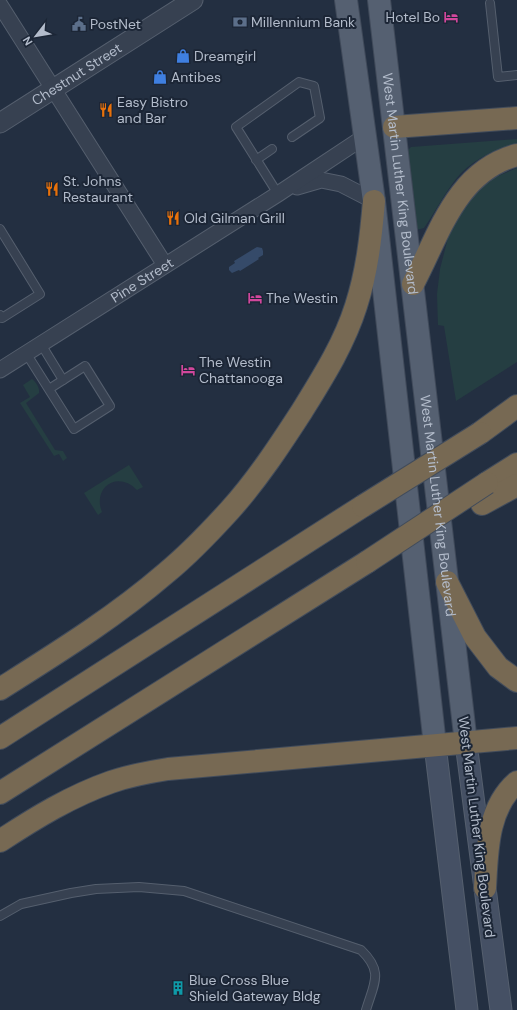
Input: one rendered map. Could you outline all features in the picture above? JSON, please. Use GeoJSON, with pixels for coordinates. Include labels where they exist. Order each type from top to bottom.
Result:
{"type":"FeatureCollection","features":[{"type":"Feature","properties":{"kind":"highway"},"geometry":{"type":"LineString","coordinates":[[394,127],[517,118]]}},
{"type":"Feature","properties":{"kind":"highway"},"geometry":{"type":"LineString","coordinates":[[412,284],[456,199],[481,173],[495,164],[517,155]]}},
{"type":"Feature","properties":{"kind":"highway"},"geometry":{"type":"LineString","coordinates":[[0,689],[90,630],[166,573],[200,542],[231,509],[251,484],[288,433],[324,376],[346,333],[364,281],[370,251],[374,202]]}},
{"type":"Feature","properties":{"kind":"highway"},"geometry":{"type":"LineString","coordinates":[[480,433],[517,406]]}},
{"type":"Feature","properties":{"kind":"highway"},"geometry":{"type":"LineString","coordinates":[[0,738],[363,506],[517,410]]}},
{"type":"Feature","properties":{"kind":"highway"},"geometry":{"type":"LineString","coordinates":[[0,794],[367,562],[517,464]]}},
{"type":"Feature","properties":{"kind":"highway"},"geometry":{"type":"LineString","coordinates":[[367,562],[517,485]]}},
{"type":"Feature","properties":{"kind":"highway"},"geometry":{"type":"LineString","coordinates":[[447,582],[475,637],[498,667],[517,681]]}},
{"type":"Feature","properties":{"kind":"highway"},"geometry":{"type":"LineString","coordinates":[[0,841],[43,813],[82,794],[111,782],[138,774],[168,769],[517,738]]}},
{"type":"Feature","properties":{"kind":"highway"},"geometry":{"type":"LineString","coordinates":[[485,888],[487,856],[492,824],[503,798],[511,787],[517,782]]}},
{"type":"Feature","properties":{"kind":"main road","name":"West Martin Luther King Boulevard"},"geometry":{"type":"LineString","coordinates":[[346,0],[374,202],[435,745],[467,1010]]}},
{"type":"Feature","properties":{"kind":"main road","name":"West Martin Luther King Boulevard"},"geometry":{"type":"LineString","coordinates":[[379,0],[466,743],[501,1010]]}},
{"type":"Feature","properties":{"kind":"street","name":"Chestnut Street"},"geometry":{"type":"LineString","coordinates":[[0,123],[193,0]]}},
{"type":"Feature","properties":{"kind":"street"},"geometry":{"type":"LineString","coordinates":[[0,5],[165,265]]}},
{"type":"Feature","properties":{"kind":"street","name":"Pine Street"},"geometry":{"type":"LineString","coordinates":[[0,370],[281,192],[364,137]]}},
{"type":"Feature","properties":{"kind":"street","name":"Pine Street"},"geometry":{"type":"LineString","coordinates":[[281,192],[321,180],[341,184],[374,202]]}},
{"type":"Feature","properties":{"kind":"lane"},"geometry":{"type":"LineString","coordinates":[[490,3],[498,77],[517,75]]}},
{"type":"Feature","properties":{"kind":"lane"},"geometry":{"type":"LineString","coordinates":[[281,192],[256,160],[236,127],[299,82],[314,86],[320,118],[292,137]]}},
{"type":"Feature","properties":{"kind":"lane"},"geometry":{"type":"LineString","coordinates":[[256,160],[272,149]]}},
{"type":"Feature","properties":{"kind":"lane"},"geometry":{"type":"LineString","coordinates":[[0,229],[40,294],[2,318],[0,315]]}},
{"type":"Feature","properties":{"kind":"lane"},"geometry":{"type":"LineString","coordinates":[[41,344],[63,380]]}},
{"type":"Feature","properties":{"kind":"lane"},"geometry":{"type":"LineString","coordinates":[[26,353],[48,389],[74,429],[110,406],[85,366],[48,389]]}},
{"type":"Feature","properties":{"kind":"lane"},"geometry":{"type":"LineString","coordinates":[[0,916],[21,904],[88,890],[139,887],[184,891],[360,950],[374,966],[376,976],[366,1010]]}},
{"type":"Feature","properties":{"kind":"green space"},"geometry":{"type":"Polygon","coordinates":[[[517,139],[517,144],[492,152],[468,166],[447,191],[424,228],[416,230],[408,150],[411,147],[517,139]]]}},
{"type":"Feature","properties":{"kind":"green space"},"geometry":{"type":"Polygon","coordinates":[[[517,168],[517,362],[456,401],[444,326],[438,325],[437,294],[440,269],[450,230],[456,215],[475,193],[491,179],[517,168]]]}},
{"type":"Feature","properties":{"kind":"green space"},"geometry":{"type":"Polygon","coordinates":[[[32,379],[39,389],[39,393],[26,403],[55,450],[63,451],[67,458],[63,461],[59,454],[54,456],[20,403],[30,397],[23,385],[32,379]]]}},
{"type":"Feature","properties":{"kind":"green space"},"geometry":{"type":"Polygon","coordinates":[[[129,465],[143,487],[137,490],[130,484],[122,481],[109,484],[101,495],[100,503],[102,512],[98,515],[84,493],[129,465]]]}},
{"type":"Feature","properties":{"kind":"water"},"geometry":{"type":"Polygon","coordinates":[[[257,247],[262,248],[263,251],[263,255],[258,258],[259,259],[240,271],[239,270],[232,273],[229,270],[229,267],[235,263],[234,261],[257,247]]]}},
{"type":"Feature","properties":{"kind":"place","name":"Hotel Bo"},"geometry":{"type":"Point","coordinates":[451,17]}},
{"type":"Feature","properties":{"kind":"place","name":"Millennium Bank"},"geometry":{"type":"Point","coordinates":[240,22]}},
{"type":"Feature","properties":{"kind":"place","name":"PostNet"},"geometry":{"type":"Point","coordinates":[79,24]}},
{"type":"Feature","properties":{"kind":"place","name":"Dreamgirl"},"geometry":{"type":"Point","coordinates":[183,56]}},
{"type":"Feature","properties":{"kind":"place","name":"Antibes"},"geometry":{"type":"Point","coordinates":[160,77]}},
{"type":"Feature","properties":{"kind":"place","name":"Easy Bistro and Bar"},"geometry":{"type":"Point","coordinates":[106,110]}},
{"type":"Feature","properties":{"kind":"place","name":"St. Johns Restaurant"},"geometry":{"type":"Point","coordinates":[52,189]}},
{"type":"Feature","properties":{"kind":"place","name":"Old Gilman Grill"},"geometry":{"type":"Point","coordinates":[173,218]}},
{"type":"Feature","properties":{"kind":"place","name":"The Westin"},"geometry":{"type":"Point","coordinates":[255,298]}},
{"type":"Feature","properties":{"kind":"place","name":"The Westin Chattanooga"},"geometry":{"type":"Point","coordinates":[188,370]}},
{"type":"Feature","properties":{"kind":"place","name":"Blue Cross Blue Shield Gateway Bldg"},"geometry":{"type":"Point","coordinates":[178,988]}}]}
